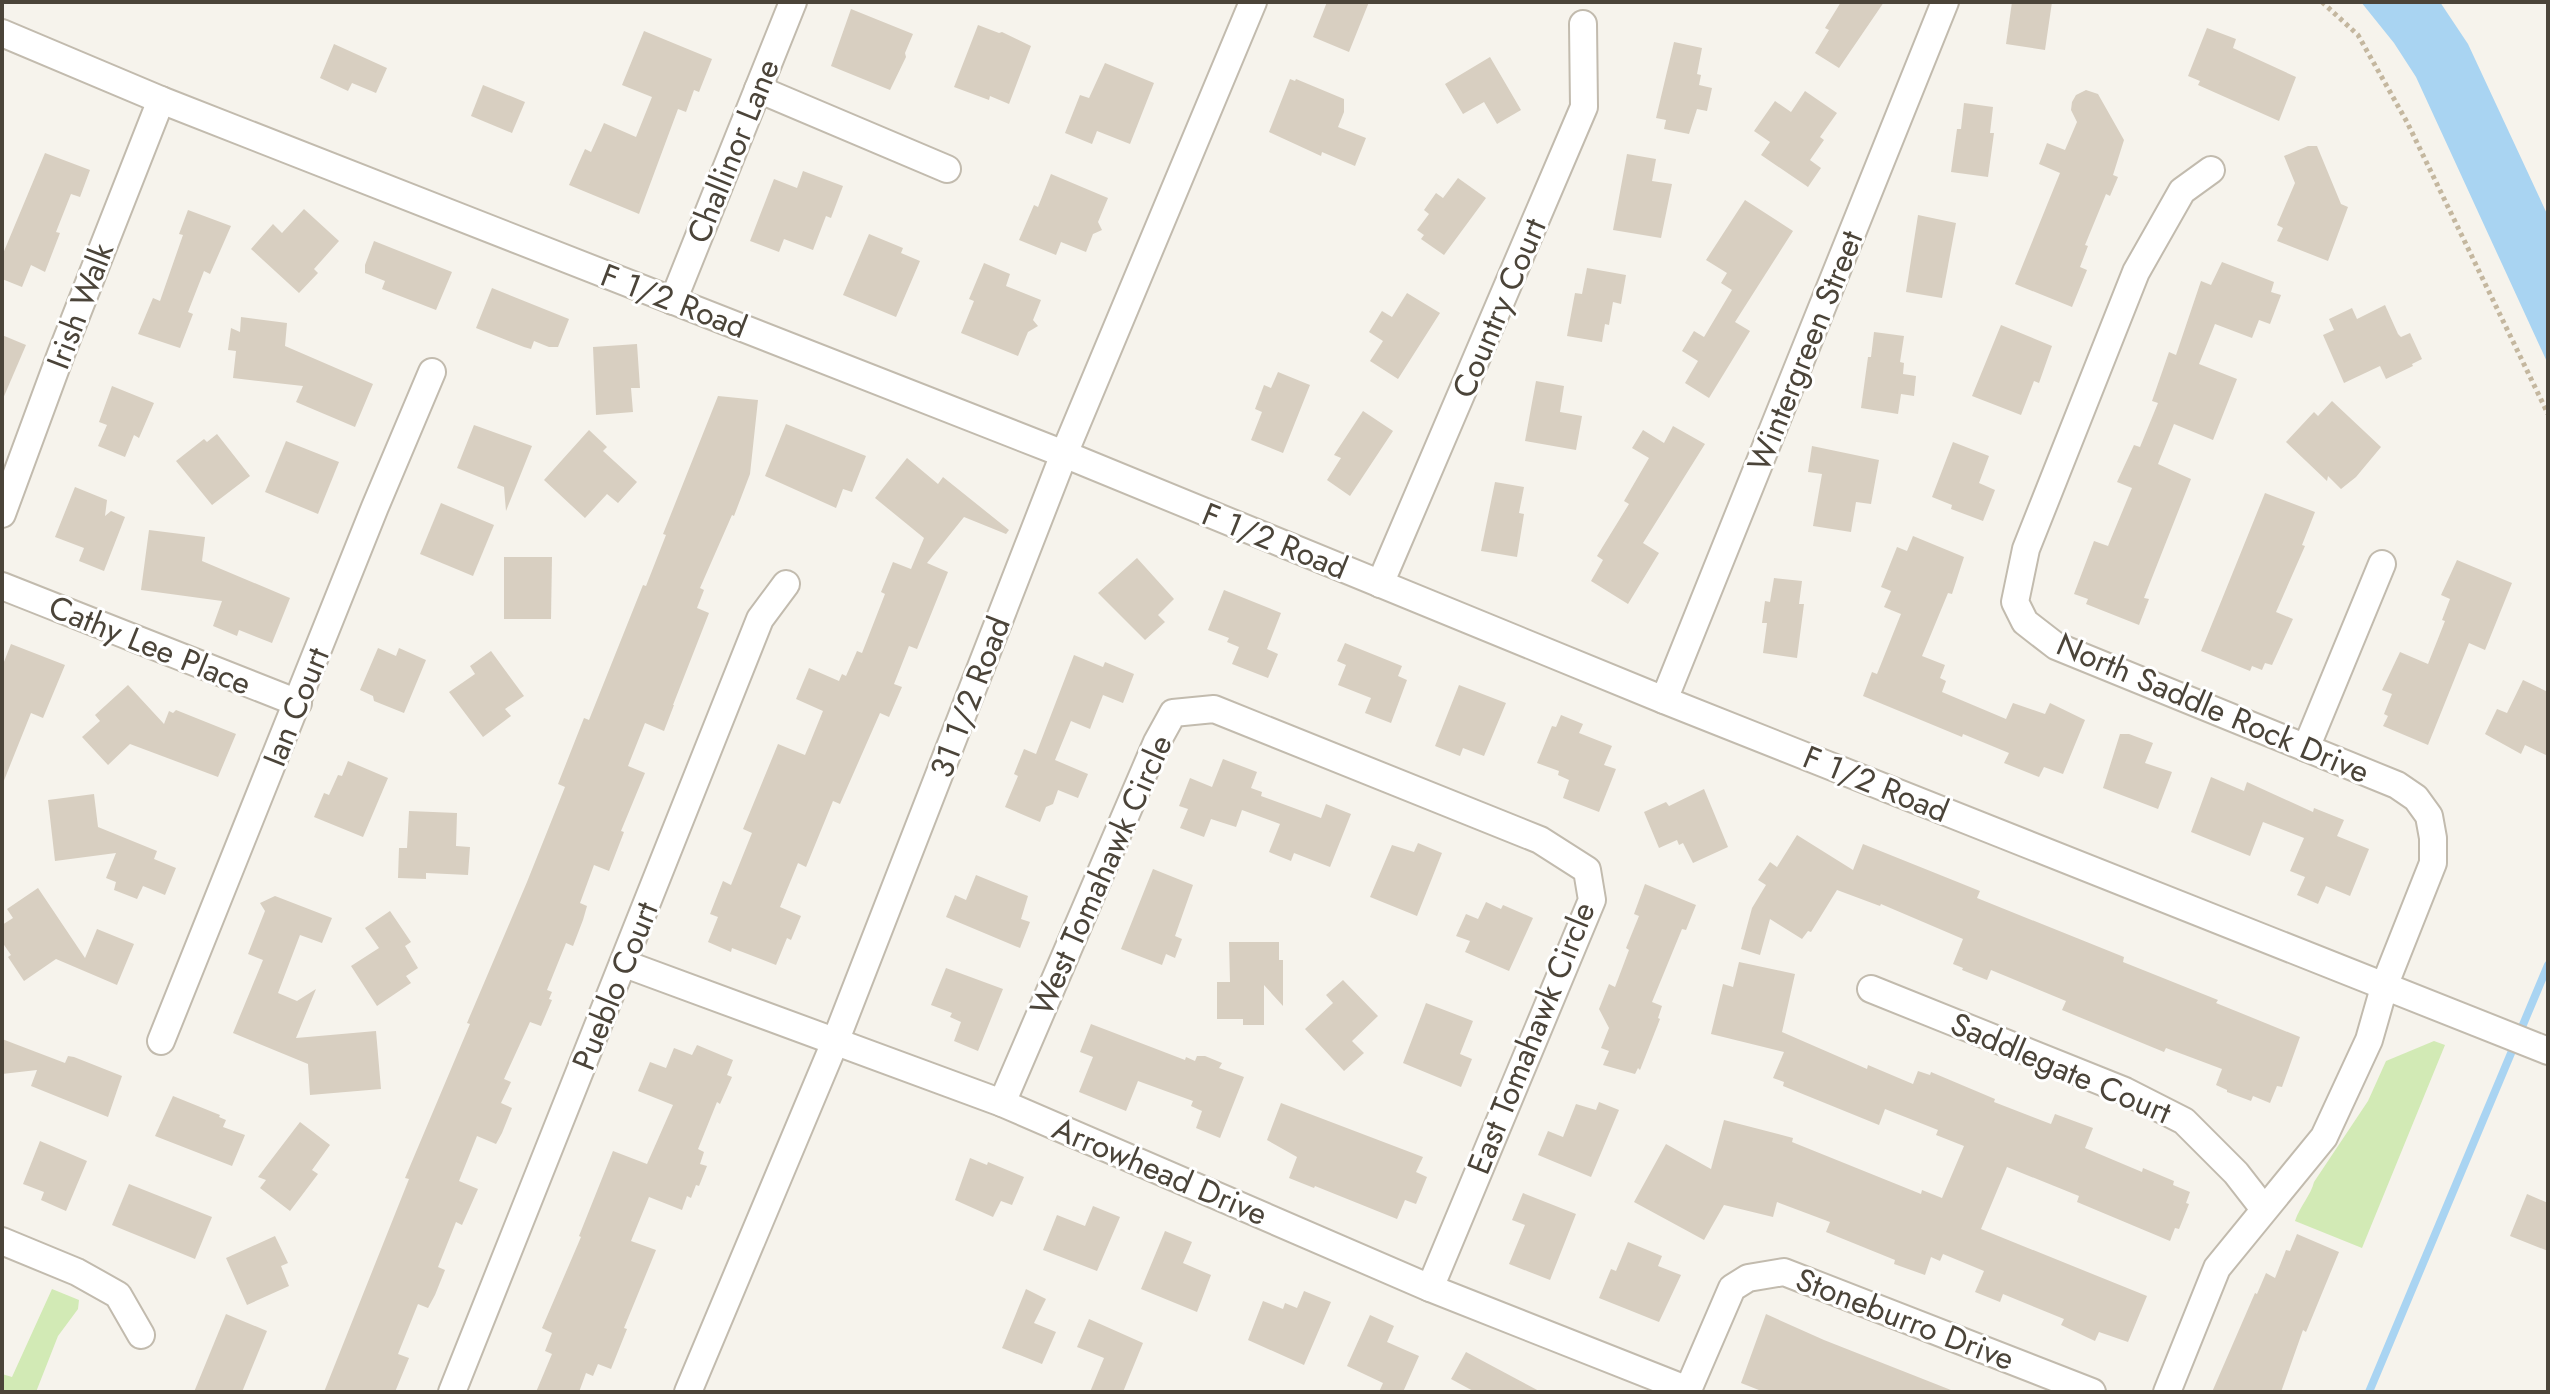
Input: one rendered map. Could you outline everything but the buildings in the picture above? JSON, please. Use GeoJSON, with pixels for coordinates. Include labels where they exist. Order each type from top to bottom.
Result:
{"type":"FeatureCollection","features":[{"type":"Feature","properties":{"kind":"street","name":"Challinor Lane"},"geometry":{"type":"LineString","coordinates":[[673,301],[793,2]]}},
{"type":"Feature","properties":{"kind":"street","name":"31 1/2 Road"},"geometry":{"type":"LineString","coordinates":[[688,1392],[835,1042],[1064,454],[1253,2]]}},
{"type":"Feature","properties":{"kind":"street","name":"Wintergreen Street"},"geometry":{"type":"LineString","coordinates":[[1664,700],[1945,2]]}},
{"type":"Feature","properties":{"kind":"street","name":"Country Court"},"geometry":{"type":"LineString","coordinates":[[1380,584],[1584,107],[1583,24]]}},
{"type":"Feature","properties":{"kind":"street","name":"F 1/2 Road"},"geometry":{"type":"LineString","coordinates":[[2,33],[161,100],[1064,454],[1664,700],[2548,1051]]}},
{"type":"Feature","properties":{"kind":"street"},"geometry":{"type":"LineString","coordinates":[[758,89],[947,169]]}},
{"type":"Feature","properties":{"kind":"street","name":"Irish Walk"},"geometry":{"type":"LineString","coordinates":[[2,514],[161,100]]}},
{"type":"Feature","properties":{"kind":"street","name":"North Saddle Rock Drive"},"geometry":{"type":"LineString","coordinates":[[2167,1392],[2217,1268],[2324,1137],[2369,1040],[2385,984],[2433,863],[2429,816],[2416,798],[2397,785],[2056,646],[2025,622],[2015,602],[2026,549],[2136,272],[2182,191],[2211,170]]}},
{"type":"Feature","properties":{"kind":"street","name":"Ian Court"},"geometry":{"type":"LineString","coordinates":[[161,1041],[432,372]]}},
{"type":"Feature","properties":{"kind":"street"},"geometry":{"type":"LineString","coordinates":[[2306,748],[2382,564]]}},
{"type":"Feature","properties":{"kind":"street","name":"Pueblo Court"},"geometry":{"type":"LineString","coordinates":[[452,1392],[760,619],[786,584]]}},
{"type":"Feature","properties":{"kind":"street","name":"Cathy Lee Place"},"geometry":{"type":"LineString","coordinates":[[2,586],[298,703]]}},
{"type":"Feature","properties":{"kind":"street","name":"West Tomahawk Circle"},"geometry":{"type":"LineString","coordinates":[[1002,1103],[1157,742],[1173,713],[1214,709],[1376,774]]}},
{"type":"Feature","properties":{"kind":"street","name":"East Tomahawk Circle"},"geometry":{"type":"LineString","coordinates":[[1376,774],[1540,840],[1587,870],[1592,900],[1430,1288]]}},
{"type":"Feature","properties":{"kind":"street","name":"Arrowhead Drive"},"geometry":{"type":"LineString","coordinates":[[625,964],[1002,1103],[1430,1288],[1687,1391]]}},
{"type":"Feature","properties":{"kind":"street","name":"Saddlegate Court"},"geometry":{"type":"LineString","coordinates":[[1871,989],[2125,1091],[2184,1121],[2236,1173],[2264,1209]]}},
{"type":"Feature","properties":{"kind":"street"},"geometry":{"type":"LineString","coordinates":[[2,1241],[77,1272],[118,1295],[141,1335]]}},
{"type":"Feature","properties":{"kind":"street","name":"Stoneburro Drive"},"geometry":{"type":"LineString","coordinates":[[1687,1391],[1732,1288],[1748,1278],[1784,1272],[2092,1392]]}},
{"type":"Feature","properties":{"kind":"path"},"geometry":{"type":"LineString","coordinates":[[2322,2],[2358,35],[2407,122],[2548,414]]}},
{"type":"Feature","properties":{"kind":"green space"},"geometry":{"type":"Polygon","coordinates":[[[2434,1041],[2445,1045],[2362,1248],[2295,1221],[2314,1182],[2368,1101],[2386,1061],[2434,1041]]]}},
{"type":"Feature","properties":{"kind":"green space"},"geometry":{"type":"Polygon","coordinates":[[[52,1289],[79,1300],[78,1309],[58,1336],[36,1392],[2,1392],[2,1374],[12,1377],[52,1289]]]}},
{"type":"Feature","properties":{"kind":"water"},"geometry":{"type":"Polygon","coordinates":[[[2361,2],[2440,2],[2468,44],[2548,216],[2548,364],[2416,77],[2361,2]]]}},
{"type":"Feature","properties":{"kind":"waterway"},"geometry":{"type":"LineString","coordinates":[[2369,1392],[2548,965]]}}]}
